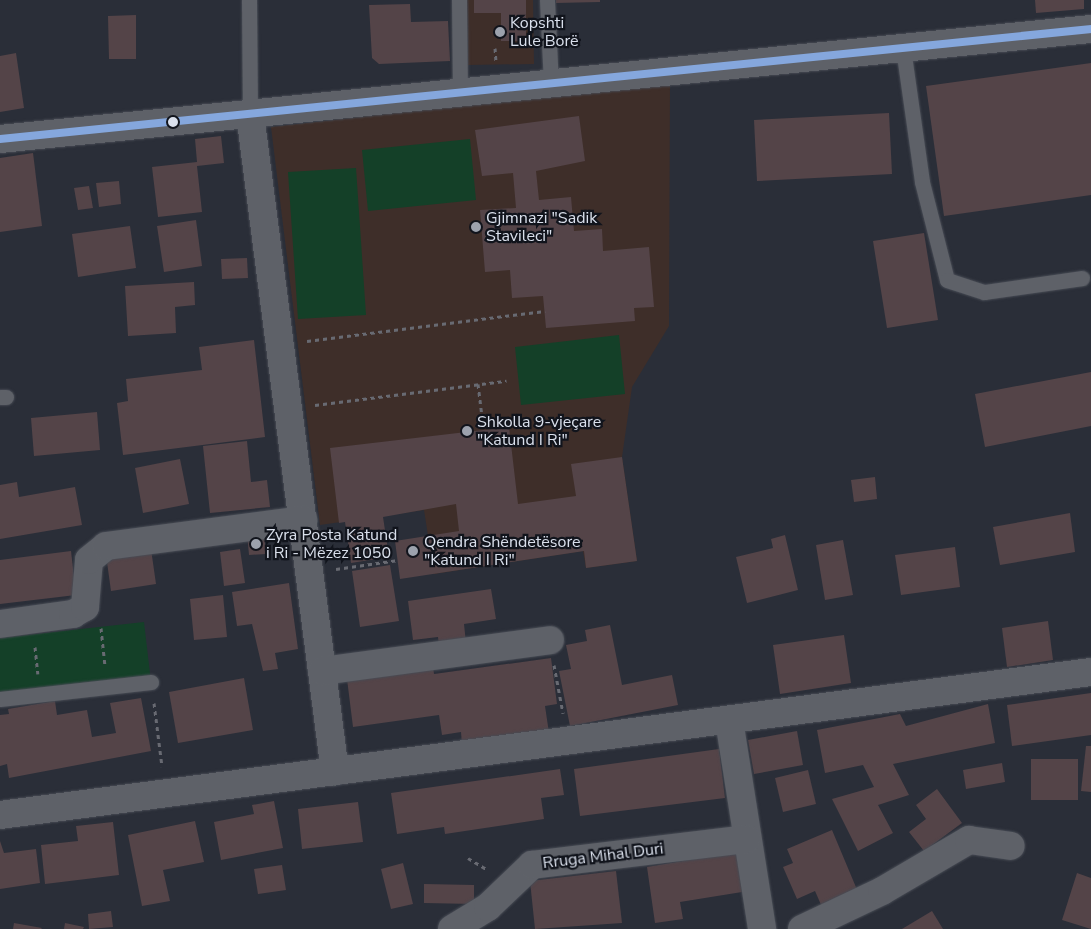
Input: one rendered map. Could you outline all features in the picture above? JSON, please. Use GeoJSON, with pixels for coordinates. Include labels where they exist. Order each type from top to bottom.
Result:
{"type":"FeatureCollection","features":[{"type":"Feature","properties":{"kind":"street"},"geometry":{"type":"LineString","coordinates":[[0,139],[1091,29]]}},
{"type":"Feature","properties":{"kind":"street"},"geometry":{"type":"LineString","coordinates":[[250,114],[335,772]]}},
{"type":"Feature","properties":{"kind":"street"},"geometry":{"type":"LineString","coordinates":[[0,624],[73,614],[85,606],[89,560],[106,546],[303,520]]}},
{"type":"Feature","properties":{"kind":"street"},"geometry":{"type":"LineString","coordinates":[[322,672],[550,640]]}},
{"type":"Feature","properties":{"kind":"street"},"geometry":{"type":"LineString","coordinates":[[0,814],[568,742],[1091,672]]}},
{"type":"Feature","properties":{"kind":"street"},"geometry":{"type":"LineString","coordinates":[[729,720],[746,839],[762,929]]}},
{"type":"Feature","properties":{"kind":"street","name":"Rruga Mihal Duri"},"geometry":{"type":"LineString","coordinates":[[452,929],[488,907],[532,865],[746,839]]}},
{"type":"Feature","properties":{"kind":"street"},"geometry":{"type":"LineString","coordinates":[[802,929],[882,891],[969,840],[1011,846]]}},
{"type":"Feature","properties":{"kind":"lane"},"geometry":{"type":"LineString","coordinates":[[249,0],[250,114]]}},
{"type":"Feature","properties":{"kind":"lane"},"geometry":{"type":"LineString","coordinates":[[460,0],[460,93]]}},
{"type":"Feature","properties":{"kind":"lane"},"geometry":{"type":"LineString","coordinates":[[547,0],[550,84]]}},
{"type":"Feature","properties":{"kind":"lane"},"geometry":{"type":"LineString","coordinates":[[903,48],[922,182],[947,280],[984,292],[1082,278]]}},
{"type":"Feature","properties":{"kind":"lane"},"geometry":{"type":"LineString","coordinates":[[0,699],[151,682]]}},
{"type":"Feature","properties":{"kind":"path"},"geometry":{"type":"LineString","coordinates":[[495,48],[496,65]]}},
{"type":"Feature","properties":{"kind":"path"},"geometry":{"type":"LineString","coordinates":[[298,342],[545,311]]}},
{"type":"Feature","properties":{"kind":"path"},"geometry":{"type":"LineString","coordinates":[[306,406],[506,381]]}},
{"type":"Feature","properties":{"kind":"path"},"geometry":{"type":"LineString","coordinates":[[478,384],[482,416]]}},
{"type":"Feature","properties":{"kind":"path"},"geometry":{"type":"LineString","coordinates":[[326,570],[398,560]]}},
{"type":"Feature","properties":{"kind":"path"},"geometry":{"type":"LineString","coordinates":[[550,640],[568,742]]}},
{"type":"Feature","properties":{"kind":"path"},"geometry":{"type":"LineString","coordinates":[[151,682],[160,756]]}},
{"type":"Feature","properties":{"kind":"shaded area","name":"Kopshti Lule Borë"},"geometry":{"type":"Polygon","coordinates":[[[467,0],[533,0],[534,64],[468,65],[467,0]]]}},
{"type":"Feature","properties":{"kind":"shaded area"},"geometry":{"type":"Polygon","coordinates":[[[670,82],[669,326],[632,387],[622,457],[637,561],[586,568],[583,551],[434,574],[424,510],[320,525],[271,127],[670,82]]]}},
{"type":"Feature","properties":{"kind":"green space"},"geometry":{"type":"Polygon","coordinates":[[[470,139],[476,200],[368,211],[362,150],[470,139]]]}},
{"type":"Feature","properties":{"kind":"green space"},"geometry":{"type":"Polygon","coordinates":[[[356,168],[366,315],[298,319],[288,172],[356,168]]]}},
{"type":"Feature","properties":{"kind":"green space"},"geometry":{"type":"Polygon","coordinates":[[[619,335],[625,394],[521,405],[515,347],[619,335]]]}},
{"type":"Feature","properties":{"kind":"green space"},"geometry":{"type":"Polygon","coordinates":[[[144,622],[151,682],[0,699],[0,638],[144,622]]]}},
{"type":"Feature","properties":{"kind":"building"},"geometry":{"type":"Polygon","coordinates":[[[474,0],[526,0],[526,41],[501,41],[501,13],[474,13],[474,0]]]}},
{"type":"Feature","properties":{"kind":"building"},"geometry":{"type":"Polygon","coordinates":[[[556,0],[600,0],[600,2],[556,3],[556,0]]]}},
{"type":"Feature","properties":{"kind":"building"},"geometry":{"type":"Polygon","coordinates":[[[1035,0],[1084,0],[1084,9],[1036,13],[1035,0]]]}},
{"type":"Feature","properties":{"kind":"building"},"geometry":{"type":"Polygon","coordinates":[[[410,4],[411,22],[448,21],[450,61],[379,64],[372,58],[369,5],[410,4]]]}},
{"type":"Feature","properties":{"kind":"building"},"geometry":{"type":"Polygon","coordinates":[[[136,15],[136,59],[109,59],[108,16],[136,15]]]}},
{"type":"Feature","properties":{"kind":"building"},"geometry":{"type":"Polygon","coordinates":[[[16,53],[24,108],[0,112],[0,56],[16,53]]]}},
{"type":"Feature","properties":{"kind":"building"},"geometry":{"type":"Polygon","coordinates":[[[1091,63],[1091,195],[944,216],[926,86],[1091,63]]]}},
{"type":"Feature","properties":{"kind":"building"},"geometry":{"type":"Polygon","coordinates":[[[889,113],[892,174],[757,181],[754,120],[889,113]]]}},
{"type":"Feature","properties":{"kind":"building"},"geometry":{"type":"Polygon","coordinates":[[[579,116],[585,161],[536,171],[539,200],[571,197],[574,231],[602,229],[603,251],[649,247],[654,307],[634,308],[635,321],[546,328],[543,296],[512,298],[510,270],[485,272],[480,210],[516,208],[513,173],[482,176],[475,130],[579,116]]]}},
{"type":"Feature","properties":{"kind":"building"},"geometry":{"type":"Polygon","coordinates":[[[221,136],[224,163],[197,166],[202,212],[158,217],[152,167],[197,162],[195,139],[221,136]]]}},
{"type":"Feature","properties":{"kind":"building"},"geometry":{"type":"Polygon","coordinates":[[[33,153],[42,226],[0,232],[0,158],[33,153]]]}},
{"type":"Feature","properties":{"kind":"building"},"geometry":{"type":"Polygon","coordinates":[[[119,181],[121,204],[99,207],[96,183],[119,181]]]}},
{"type":"Feature","properties":{"kind":"building"},"geometry":{"type":"Polygon","coordinates":[[[89,186],[93,208],[78,210],[74,188],[89,186]]]}},
{"type":"Feature","properties":{"kind":"building"},"geometry":{"type":"Polygon","coordinates":[[[196,220],[202,266],[164,272],[157,226],[196,220]]]}},
{"type":"Feature","properties":{"kind":"building"},"geometry":{"type":"Polygon","coordinates":[[[130,226],[136,268],[78,277],[72,234],[130,226]]]}},
{"type":"Feature","properties":{"kind":"building"},"geometry":{"type":"Polygon","coordinates":[[[924,233],[938,320],[887,328],[873,241],[924,233]]]}},
{"type":"Feature","properties":{"kind":"building"},"geometry":{"type":"Polygon","coordinates":[[[247,258],[248,278],[222,279],[221,259],[247,258]]]}},
{"type":"Feature","properties":{"kind":"building"},"geometry":{"type":"Polygon","coordinates":[[[194,282],[195,305],[175,307],[176,333],[128,336],[125,286],[194,282]]]}},
{"type":"Feature","properties":{"kind":"building"},"geometry":{"type":"Polygon","coordinates":[[[254,340],[265,437],[123,455],[117,403],[128,401],[126,379],[202,370],[199,347],[254,340]]]}},
{"type":"Feature","properties":{"kind":"building"},"geometry":{"type":"Polygon","coordinates":[[[1091,372],[1091,426],[985,447],[975,394],[1091,372]]]}},
{"type":"Feature","properties":{"kind":"building"},"geometry":{"type":"Polygon","coordinates":[[[97,412],[100,450],[34,456],[31,418],[97,412]]]}},
{"type":"Feature","properties":{"kind":"building"},"geometry":{"type":"Polygon","coordinates":[[[509,427],[518,504],[576,496],[571,464],[622,457],[637,561],[586,568],[584,551],[400,579],[395,541],[459,531],[456,504],[383,517],[389,557],[351,563],[345,522],[339,523],[330,448],[509,427]]]}},
{"type":"Feature","properties":{"kind":"building"},"geometry":{"type":"Polygon","coordinates":[[[247,441],[251,482],[267,480],[270,507],[210,513],[203,446],[247,441]]]}},
{"type":"Feature","properties":{"kind":"building"},"geometry":{"type":"Polygon","coordinates":[[[180,459],[189,504],[143,513],[135,468],[180,459]]]}},
{"type":"Feature","properties":{"kind":"building"},"geometry":{"type":"Polygon","coordinates":[[[875,477],[877,499],[854,502],[851,480],[875,477]]]}},
{"type":"Feature","properties":{"kind":"building"},"geometry":{"type":"Polygon","coordinates":[[[17,482],[19,497],[75,487],[82,525],[0,539],[0,485],[17,482]]]}},
{"type":"Feature","properties":{"kind":"building"},"geometry":{"type":"Polygon","coordinates":[[[1070,513],[1075,552],[1000,565],[993,527],[1070,513]]]}},
{"type":"Feature","properties":{"kind":"building","name":"Zyra Posta Katund i Ri - Mëzez 1050"},"geometry":{"type":"Polygon","coordinates":[[[264,532],[266,554],[249,555],[247,533],[264,532]]]}},
{"type":"Feature","properties":{"kind":"building"},"geometry":{"type":"Polygon","coordinates":[[[785,535],[798,590],[747,603],[736,557],[773,548],[771,539],[785,535]]]}},
{"type":"Feature","properties":{"kind":"building"},"geometry":{"type":"Polygon","coordinates":[[[843,540],[853,595],[825,600],[816,545],[843,540]]]}},
{"type":"Feature","properties":{"kind":"building"},"geometry":{"type":"Polygon","coordinates":[[[955,547],[960,587],[901,595],[895,555],[955,547]]]}},
{"type":"Feature","properties":{"kind":"building"},"geometry":{"type":"Polygon","coordinates":[[[151,549],[156,584],[111,591],[106,555],[151,549]]]}},
{"type":"Feature","properties":{"kind":"building"},"geometry":{"type":"Polygon","coordinates":[[[240,549],[245,583],[224,586],[220,552],[240,549]]]}},
{"type":"Feature","properties":{"kind":"building"},"geometry":{"type":"Polygon","coordinates":[[[71,551],[76,595],[0,604],[0,560],[71,551]]]}},
{"type":"Feature","properties":{"kind":"building"},"geometry":{"type":"Polygon","coordinates":[[[390,565],[399,621],[360,627],[352,571],[390,565]]]}},
{"type":"Feature","properties":{"kind":"building"},"geometry":{"type":"Polygon","coordinates":[[[289,583],[298,649],[275,653],[278,669],[263,671],[252,624],[237,626],[232,592],[289,583]]]}},
{"type":"Feature","properties":{"kind":"building"},"geometry":{"type":"Polygon","coordinates":[[[491,589],[496,619],[464,624],[466,643],[439,646],[438,637],[413,640],[408,601],[491,589]]]}},
{"type":"Feature","properties":{"kind":"building"},"geometry":{"type":"Polygon","coordinates":[[[223,595],[227,637],[194,640],[190,599],[223,595]]]}},
{"type":"Feature","properties":{"kind":"building"},"geometry":{"type":"Polygon","coordinates":[[[1048,621],[1053,660],[1007,667],[1002,628],[1048,621]]]}},
{"type":"Feature","properties":{"kind":"building"},"geometry":{"type":"Polygon","coordinates":[[[610,625],[622,685],[672,675],[678,705],[570,726],[559,671],[571,669],[566,645],[587,641],[585,630],[610,625]]]}},
{"type":"Feature","properties":{"kind":"building"},"geometry":{"type":"Polygon","coordinates":[[[844,635],[851,683],[780,694],[773,645],[844,635]]]}},
{"type":"Feature","properties":{"kind":"building"},"geometry":{"type":"Polygon","coordinates":[[[551,658],[557,704],[545,706],[549,733],[462,745],[461,732],[442,735],[439,715],[353,727],[347,679],[433,667],[434,674],[551,658]]]}},
{"type":"Feature","properties":{"kind":"building"},"geometry":{"type":"Polygon","coordinates":[[[244,678],[253,730],[178,743],[169,692],[244,678]]]}},
{"type":"Feature","properties":{"kind":"building"},"geometry":{"type":"Polygon","coordinates":[[[1091,693],[1091,735],[1012,746],[1007,705],[1091,693]]]}},
{"type":"Feature","properties":{"kind":"building"},"geometry":{"type":"Polygon","coordinates":[[[141,698],[151,751],[9,778],[7,764],[0,766],[0,715],[9,714],[8,709],[55,701],[57,715],[87,710],[92,737],[116,733],[110,703],[141,698]]]}},
{"type":"Feature","properties":{"kind":"building"},"geometry":{"type":"Polygon","coordinates":[[[988,704],[995,743],[893,764],[909,795],[878,805],[893,833],[858,851],[832,799],[874,787],[863,765],[825,773],[817,730],[900,714],[906,726],[988,704]]]}},
{"type":"Feature","properties":{"kind":"building"},"geometry":{"type":"Polygon","coordinates":[[[797,731],[803,765],[754,774],[748,740],[797,731]]]}},
{"type":"Feature","properties":{"kind":"building"},"geometry":{"type":"Polygon","coordinates":[[[1086,746],[1091,746],[1091,792],[1081,791],[1086,746]]]}},
{"type":"Feature","properties":{"kind":"building"},"geometry":{"type":"Polygon","coordinates":[[[719,749],[725,798],[580,816],[574,769],[719,749]]]}},
{"type":"Feature","properties":{"kind":"building"},"geometry":{"type":"Polygon","coordinates":[[[1031,759],[1078,759],[1078,800],[1031,800],[1031,759]]]}},
{"type":"Feature","properties":{"kind":"building"},"geometry":{"type":"Polygon","coordinates":[[[1002,763],[1005,782],[966,789],[963,770],[1002,763]]]}},
{"type":"Feature","properties":{"kind":"building"},"geometry":{"type":"Polygon","coordinates":[[[560,769],[564,795],[541,798],[544,819],[445,834],[444,827],[397,834],[391,793],[560,769]]]}},
{"type":"Feature","properties":{"kind":"building"},"geometry":{"type":"Polygon","coordinates":[[[808,770],[816,804],[783,812],[775,778],[808,770]]]}},
{"type":"Feature","properties":{"kind":"building"},"geometry":{"type":"Polygon","coordinates":[[[937,789],[962,823],[924,851],[909,832],[926,819],[916,805],[937,789]]]}},
{"type":"Feature","properties":{"kind":"building"},"geometry":{"type":"Polygon","coordinates":[[[274,801],[283,848],[221,860],[214,822],[254,814],[252,805],[274,801]]]}},
{"type":"Feature","properties":{"kind":"building"},"geometry":{"type":"Polygon","coordinates":[[[358,802],[363,842],[302,849],[298,809],[358,802]]]}},
{"type":"Feature","properties":{"kind":"building"},"geometry":{"type":"Polygon","coordinates":[[[195,821],[204,862],[163,870],[170,901],[142,906],[128,835],[195,821]]]}},
{"type":"Feature","properties":{"kind":"building"},"geometry":{"type":"Polygon","coordinates":[[[113,822],[119,875],[45,884],[41,845],[78,841],[76,826],[113,822]]]}},
{"type":"Feature","properties":{"kind":"building"},"geometry":{"type":"Polygon","coordinates":[[[832,830],[858,892],[822,907],[815,891],[797,899],[783,867],[793,863],[787,849],[832,830]]]}},
{"type":"Feature","properties":{"kind":"building"},"geometry":{"type":"Polygon","coordinates":[[[0,841],[4,853],[36,849],[40,883],[0,889],[0,841]]]}},
{"type":"Feature","properties":{"kind":"building"},"geometry":{"type":"Polygon","coordinates":[[[736,852],[742,892],[680,902],[683,919],[655,923],[647,867],[736,852]]]}},
{"type":"Feature","properties":{"kind":"building"},"geometry":{"type":"Polygon","coordinates":[[[403,863],[413,904],[391,909],[381,869],[403,863]]]}},
{"type":"Feature","properties":{"kind":"building"},"geometry":{"type":"Polygon","coordinates":[[[282,865],[286,890],[258,894],[254,869],[282,865]]]}},
{"type":"Feature","properties":{"kind":"building"},"geometry":{"type":"Polygon","coordinates":[[[616,871],[622,923],[535,929],[530,881],[616,871]]]}},
{"type":"Feature","properties":{"kind":"building"},"geometry":{"type":"Polygon","coordinates":[[[1077,873],[1091,878],[1091,929],[1062,920],[1077,873]]]}},
{"type":"Feature","properties":{"kind":"building"},"geometry":{"type":"Polygon","coordinates":[[[424,884],[474,885],[474,904],[424,903],[424,884]]]}},
{"type":"Feature","properties":{"kind":"building"},"geometry":{"type":"Polygon","coordinates":[[[111,911],[113,927],[89,929],[88,914],[111,911]]]}},
{"type":"Feature","properties":{"kind":"building"},"geometry":{"type":"Polygon","coordinates":[[[932,911],[943,929],[902,929],[932,911]]]}},
{"type":"Feature","properties":{"kind":"building"},"geometry":{"type":"Polygon","coordinates":[[[14,923],[42,928],[13,929],[14,923]]]}},
{"type":"Feature","properties":{"kind":"building"},"geometry":{"type":"Polygon","coordinates":[[[65,923],[84,927],[83,929],[64,929],[65,923]]]}},
{"type":"Feature","properties":{"kind":"transit line"},"geometry":{"type":"LineString","coordinates":[[0,139],[1091,29]]}},
{"type":"Feature","properties":{"kind":"place","name":"Kopshti Lule Borë"},"geometry":{"type":"Point","coordinates":[500,32]}},
{"type":"Feature","properties":{"kind":"place","name":"Gjimnazi \"Sadik Stavileci\""},"geometry":{"type":"Point","coordinates":[476,227]}},
{"type":"Feature","properties":{"kind":"place","name":"Shkolla 9-vjeçare \"Katund I Ri\""},"geometry":{"type":"Point","coordinates":[467,431]}},
{"type":"Feature","properties":{"kind":"place","name":"Zyra Posta Katund i Ri - Mëzez 1050"},"geometry":{"type":"Point","coordinates":[256,544]}},
{"type":"Feature","properties":{"kind":"place","name":"Qendra Shëndetësore \"Katund I Ri\""},"geometry":{"type":"Point","coordinates":[413,551]}}]}
